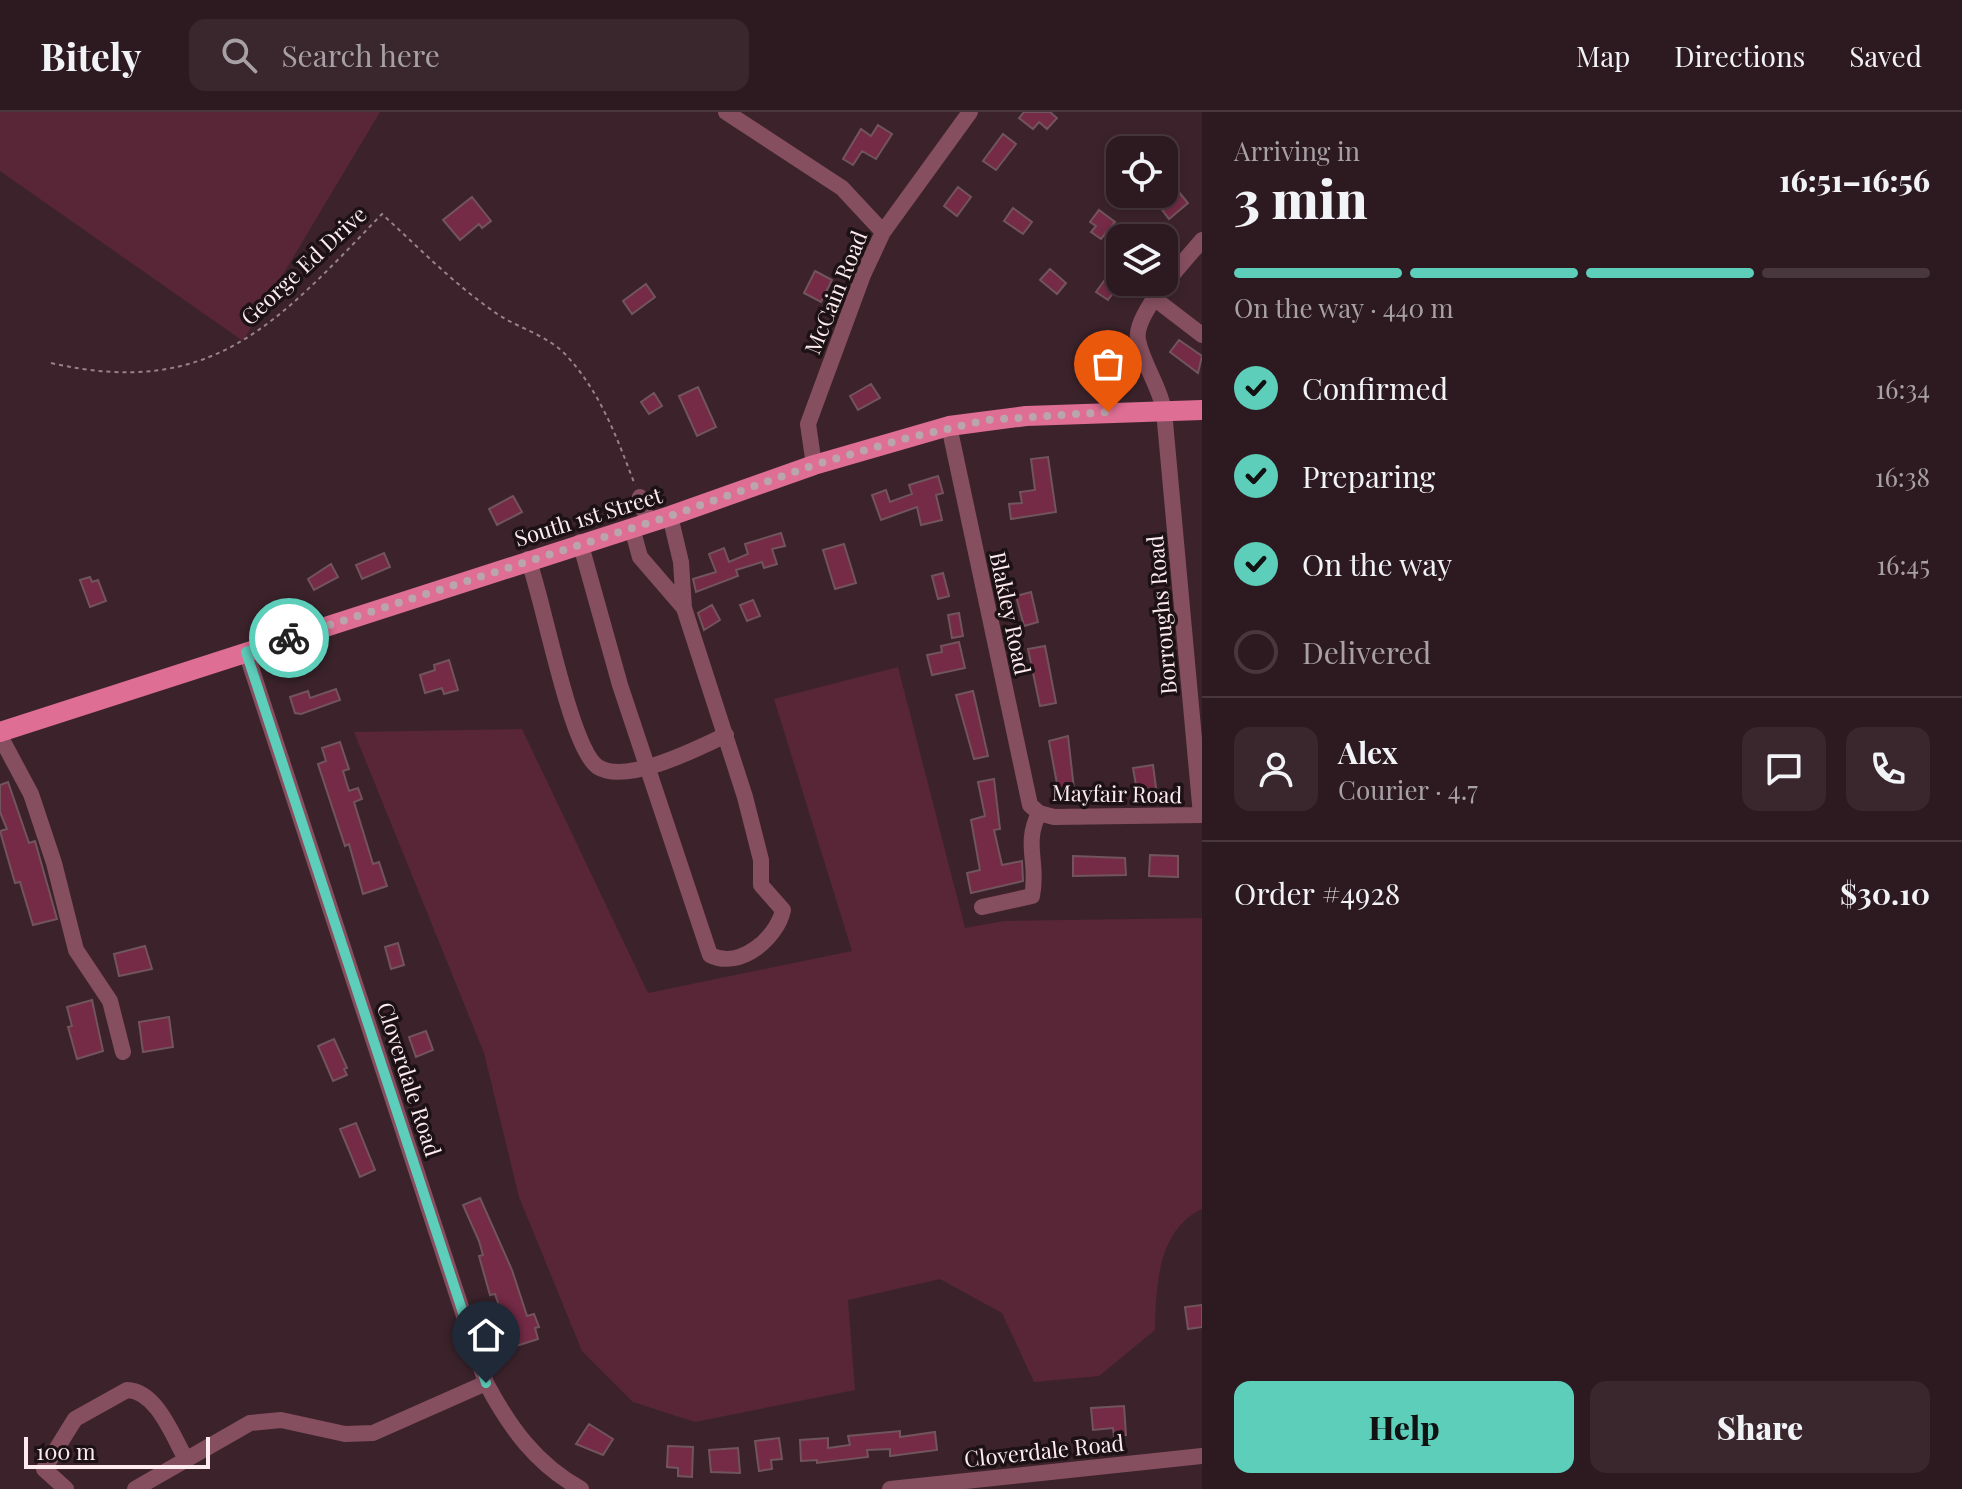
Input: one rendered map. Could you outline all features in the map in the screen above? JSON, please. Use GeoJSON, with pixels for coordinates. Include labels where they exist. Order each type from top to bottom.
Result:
{"type":"FeatureCollection","features":[{"type":"Feature","properties":{"kind":"main road","name":"South 1st Street"},"geometry":{"type":"LineString","coordinates":[[0,734],[580,542],[670,516],[814,465],[949,426],[1026,416],[1202,410]]}},
{"type":"Feature","properties":{"kind":"street"},"geometry":{"type":"LineString","coordinates":[[726,112],[842,188],[883,232]]}},
{"type":"Feature","properties":{"kind":"street","name":"McCain Road"},"geometry":{"type":"LineString","coordinates":[[814,465],[808,424],[883,232],[970,112]]}},
{"type":"Feature","properties":{"kind":"street","name":"Borroughs Road"},"geometry":{"type":"LineString","coordinates":[[1201,815],[1164,411],[1161,394],[1137,336],[1144,314],[1202,240]]}},
{"type":"Feature","properties":{"kind":"street"},"geometry":{"type":"LineString","coordinates":[[1155,299],[1202,335]]}},
{"type":"Feature","properties":{"kind":"street","name":"Blakley Road"},"geometry":{"type":"LineString","coordinates":[[949,426],[1027,798],[1036,811]]}},
{"type":"Feature","properties":{"kind":"street"},"geometry":{"type":"LineString","coordinates":[[640,497],[640,557],[684,608]]}},
{"type":"Feature","properties":{"kind":"street"},"geometry":{"type":"LineString","coordinates":[[580,542],[620,685],[710,955],[725,959],[739,955],[776,931],[783,910],[761,885],[756,839],[684,608],[681,562],[670,516]]}},
{"type":"Feature","properties":{"kind":"street"},"geometry":{"type":"LineString","coordinates":[[528,559],[584,749],[599,768],[612,772],[648,766],[726,735]]}},
{"type":"Feature","properties":{"kind":"street","name":"Cloverdale Road"},"geometry":{"type":"LineString","coordinates":[[246,652],[486,1383],[507,1422],[524,1444],[576,1488]]}},
{"type":"Feature","properties":{"kind":"street"},"geometry":{"type":"LineString","coordinates":[[0,734],[31,794],[54,863],[76,950],[110,1001],[123,1052]]}},
{"type":"Feature","properties":{"kind":"street"},"geometry":{"type":"LineString","coordinates":[[982,907],[1032,896],[1036,878],[1030,831],[1036,811]]}},
{"type":"Feature","properties":{"kind":"street","name":"Mayfair Road"},"geometry":{"type":"LineString","coordinates":[[1036,811],[1054,817],[1201,815]]}},
{"type":"Feature","properties":{"kind":"street"},"geometry":{"type":"LineString","coordinates":[[135,1489],[238,1428],[267,1420],[345,1434],[373,1433],[486,1383]]}},
{"type":"Feature","properties":{"kind":"street"},"geometry":{"type":"LineString","coordinates":[[66,1489],[44,1469],[75,1419],[127,1390],[135,1390],[152,1402],[186,1459]]}},
{"type":"Feature","properties":{"kind":"street","name":"Cloverdale Road"},"geometry":{"type":"LineString","coordinates":[[890,1489],[1202,1456]]}},
{"type":"Feature","properties":{"kind":"path","name":"George Ed Drive"},"geometry":{"type":"LineString","coordinates":[[51,363],[143,375],[219,355],[258,331],[334,263],[382,214],[480,302],[504,319],[533,331],[568,357],[610,420],[640,497]]}},
{"type":"Feature","properties":{"kind":"shaded area"},"geometry":{"type":"Polygon","coordinates":[[[0,112],[380,112],[243,341],[0,171],[0,112]]]}},
{"type":"Feature","properties":{"kind":"shaded area"},"geometry":{"type":"Polygon","coordinates":[[[898,667],[965,928],[1004,921],[1202,918],[1202,1209],[1187,1219],[1168,1245],[1158,1279],[1155,1330],[1099,1376],[1034,1382],[1002,1313],[940,1279],[848,1300],[855,1390],[695,1422],[633,1402],[582,1351],[519,1197],[484,1053],[354,732],[522,729],[648,993],[852,951],[774,699],[898,667]]]}},
{"type":"Feature","properties":{"kind":"building"},"geometry":{"type":"Polygon","coordinates":[[[1024,112],[1050,112],[1057,118],[1047,129],[1039,122],[1033,129],[1019,118],[1024,112]]]}},
{"type":"Feature","properties":{"kind":"building"},"geometry":{"type":"Polygon","coordinates":[[[878,125],[892,134],[876,159],[862,151],[853,165],[843,159],[861,129],[871,136],[878,125]]]}},
{"type":"Feature","properties":{"kind":"building"},"geometry":{"type":"Polygon","coordinates":[[[1003,134],[1016,144],[996,170],[983,161],[1003,134]]]}},
{"type":"Feature","properties":{"kind":"building"},"geometry":{"type":"Polygon","coordinates":[[[958,187],[971,197],[957,216],[944,206],[958,187]]]}},
{"type":"Feature","properties":{"kind":"building"},"geometry":{"type":"Polygon","coordinates":[[[1178,191],[1188,203],[1169,219],[1161,208],[1178,208],[1178,191]]]}},
{"type":"Feature","properties":{"kind":"building"},"geometry":{"type":"Polygon","coordinates":[[[472,197],[491,221],[482,228],[479,224],[460,240],[443,220],[472,197]]]}},
{"type":"Feature","properties":{"kind":"building"},"geometry":{"type":"Polygon","coordinates":[[[1013,208],[1032,222],[1023,234],[1004,221],[1013,208]]]}},
{"type":"Feature","properties":{"kind":"building"},"geometry":{"type":"Polygon","coordinates":[[[1099,210],[1115,222],[1106,224],[1106,233],[1101,239],[1091,232],[1096,226],[1090,222],[1099,210]]]}},
{"type":"Feature","properties":{"kind":"building"},"geometry":{"type":"Polygon","coordinates":[[[1050,269],[1066,283],[1057,294],[1040,280],[1050,269]]]}},
{"type":"Feature","properties":{"kind":"building"},"geometry":{"type":"Polygon","coordinates":[[[815,271],[832,280],[821,302],[804,293],[815,271]]]}},
{"type":"Feature","properties":{"kind":"building"},"geometry":{"type":"Polygon","coordinates":[[[1106,278],[1106,296],[1111,296],[1108,300],[1096,292],[1106,278]]]}},
{"type":"Feature","properties":{"kind":"building"},"geometry":{"type":"Polygon","coordinates":[[[646,284],[655,297],[632,314],[623,301],[646,284]]]}},
{"type":"Feature","properties":{"kind":"building"},"geometry":{"type":"Polygon","coordinates":[[[1179,340],[1202,356],[1198,373],[1170,352],[1179,340]]]}},
{"type":"Feature","properties":{"kind":"building"},"geometry":{"type":"Polygon","coordinates":[[[871,384],[880,398],[858,410],[850,396],[871,384]]]}},
{"type":"Feature","properties":{"kind":"building"},"geometry":{"type":"Polygon","coordinates":[[[698,387],[716,427],[697,436],[679,396],[698,387]]]}},
{"type":"Feature","properties":{"kind":"building"},"geometry":{"type":"Polygon","coordinates":[[[654,393],[662,406],[649,414],[641,402],[654,393]]]}},
{"type":"Feature","properties":{"kind":"building"},"geometry":{"type":"Polygon","coordinates":[[[1048,457],[1056,512],[1011,519],[1009,504],[1022,503],[1020,492],[1035,490],[1031,459],[1048,457]]]}},
{"type":"Feature","properties":{"kind":"building"},"geometry":{"type":"Polygon","coordinates":[[[938,476],[943,493],[936,495],[942,520],[921,525],[917,507],[881,520],[872,495],[886,490],[890,502],[912,494],[909,485],[938,476]]]}},
{"type":"Feature","properties":{"kind":"building"},"geometry":{"type":"Polygon","coordinates":[[[513,496],[522,512],[497,525],[489,509],[513,496]]]}},
{"type":"Feature","properties":{"kind":"building"},"geometry":{"type":"Polygon","coordinates":[[[781,533],[785,546],[772,549],[777,564],[764,568],[762,562],[736,570],[738,576],[696,592],[693,579],[716,572],[709,554],[724,548],[729,562],[748,554],[745,544],[781,533]]]}},
{"type":"Feature","properties":{"kind":"building"},"geometry":{"type":"Polygon","coordinates":[[[844,544],[856,583],[835,589],[823,550],[844,544]]]}},
{"type":"Feature","properties":{"kind":"building"},"geometry":{"type":"Polygon","coordinates":[[[384,553],[390,567],[362,579],[356,565],[384,553]]]}},
{"type":"Feature","properties":{"kind":"building"},"geometry":{"type":"Polygon","coordinates":[[[331,564],[338,577],[314,590],[308,579],[331,564]]]}},
{"type":"Feature","properties":{"kind":"building"},"geometry":{"type":"Polygon","coordinates":[[[943,573],[949,596],[938,599],[932,576],[943,573]]]}},
{"type":"Feature","properties":{"kind":"building"},"geometry":{"type":"Polygon","coordinates":[[[90,577],[92,582],[98,580],[106,601],[90,607],[80,580],[90,577]]]}},
{"type":"Feature","properties":{"kind":"building"},"geometry":{"type":"Polygon","coordinates":[[[1031,592],[1038,622],[1024,626],[1016,596],[1031,592]]]}},
{"type":"Feature","properties":{"kind":"building"},"geometry":{"type":"Polygon","coordinates":[[[753,600],[760,616],[747,621],[740,605],[753,600]]]}},
{"type":"Feature","properties":{"kind":"building"},"geometry":{"type":"Polygon","coordinates":[[[712,605],[720,620],[704,630],[698,613],[712,605]]]}},
{"type":"Feature","properties":{"kind":"building"},"geometry":{"type":"Polygon","coordinates":[[[959,613],[963,636],[952,638],[948,615],[959,613]]]}},
{"type":"Feature","properties":{"kind":"building"},"geometry":{"type":"Polygon","coordinates":[[[959,642],[965,668],[932,675],[927,655],[942,652],[941,646],[959,642]]]}},
{"type":"Feature","properties":{"kind":"building"},"geometry":{"type":"Polygon","coordinates":[[[1045,646],[1056,703],[1040,706],[1028,649],[1045,646]]]}},
{"type":"Feature","properties":{"kind":"building"},"geometry":{"type":"Polygon","coordinates":[[[449,660],[458,690],[444,694],[442,688],[425,693],[420,675],[435,670],[434,665],[449,660]]]}},
{"type":"Feature","properties":{"kind":"building"},"geometry":{"type":"Polygon","coordinates":[[[336,689],[340,700],[301,714],[295,713],[290,697],[308,691],[310,698],[336,689]]]}},
{"type":"Feature","properties":{"kind":"building"},"geometry":{"type":"Polygon","coordinates":[[[973,691],[988,756],[974,759],[956,695],[973,691]]]}},
{"type":"Feature","properties":{"kind":"building"},"geometry":{"type":"Polygon","coordinates":[[[1068,736],[1075,798],[1060,800],[1049,741],[1068,736]]]}},
{"type":"Feature","properties":{"kind":"building"},"geometry":{"type":"Polygon","coordinates":[[[340,742],[349,769],[343,771],[349,791],[358,788],[362,799],[354,802],[373,864],[379,862],[387,886],[363,894],[349,844],[345,846],[318,764],[326,761],[322,748],[340,742]]]}},
{"type":"Feature","properties":{"kind":"building"},"geometry":{"type":"Polygon","coordinates":[[[1153,765],[1156,788],[1137,791],[1133,768],[1153,765]]]}},
{"type":"Feature","properties":{"kind":"building"},"geometry":{"type":"Polygon","coordinates":[[[994,779],[1000,829],[994,830],[1002,865],[1022,861],[1023,881],[971,893],[967,873],[980,870],[971,820],[985,816],[978,782],[994,779]]]}},
{"type":"Feature","properties":{"kind":"building"},"geometry":{"type":"Polygon","coordinates":[[[8,782],[29,843],[35,841],[57,919],[33,925],[20,882],[15,883],[0,831],[7,829],[0,812],[0,785],[8,782]]]}},
{"type":"Feature","properties":{"kind":"building"},"geometry":{"type":"Polygon","coordinates":[[[1150,855],[1178,856],[1178,877],[1149,876],[1150,855]]]}},
{"type":"Feature","properties":{"kind":"building"},"geometry":{"type":"Polygon","coordinates":[[[1073,856],[1125,858],[1126,875],[1073,876],[1073,856]]]}},
{"type":"Feature","properties":{"kind":"building"},"geometry":{"type":"Polygon","coordinates":[[[398,943],[404,965],[391,969],[385,947],[398,943]]]}},
{"type":"Feature","properties":{"kind":"building"},"geometry":{"type":"Polygon","coordinates":[[[145,946],[152,969],[119,976],[114,954],[145,946]]]}},
{"type":"Feature","properties":{"kind":"building"},"geometry":{"type":"Polygon","coordinates":[[[92,1000],[103,1051],[77,1059],[68,1027],[72,1026],[67,1007],[92,1000]]]}},
{"type":"Feature","properties":{"kind":"building"},"geometry":{"type":"Polygon","coordinates":[[[169,1017],[173,1047],[143,1052],[139,1022],[169,1017]]]}},
{"type":"Feature","properties":{"kind":"building"},"geometry":{"type":"Polygon","coordinates":[[[426,1031],[433,1050],[416,1057],[409,1037],[426,1031]]]}},
{"type":"Feature","properties":{"kind":"building"},"geometry":{"type":"Polygon","coordinates":[[[334,1039],[347,1075],[333,1081],[318,1046],[334,1039]]]}},
{"type":"Feature","properties":{"kind":"building"},"geometry":{"type":"Polygon","coordinates":[[[356,1123],[375,1170],[360,1177],[340,1129],[356,1123]]]}},
{"type":"Feature","properties":{"kind":"building"},"geometry":{"type":"Polygon","coordinates":[[[480,1198],[512,1270],[527,1316],[534,1314],[539,1327],[535,1328],[538,1339],[513,1347],[509,1336],[505,1338],[501,1325],[505,1323],[495,1294],[490,1295],[479,1256],[483,1255],[479,1241],[463,1205],[480,1198]]]}},
{"type":"Feature","properties":{"kind":"building"},"geometry":{"type":"Polygon","coordinates":[[[1202,1305],[1202,1327],[1188,1329],[1185,1307],[1202,1305]]]}},
{"type":"Feature","properties":{"kind":"building"},"geometry":{"type":"Polygon","coordinates":[[[1124,1406],[1126,1435],[1114,1436],[1113,1428],[1093,1430],[1091,1408],[1124,1406]]]}},
{"type":"Feature","properties":{"kind":"building"},"geometry":{"type":"Polygon","coordinates":[[[589,1424],[613,1439],[603,1455],[576,1444],[589,1424]]]}},
{"type":"Feature","properties":{"kind":"building"},"geometry":{"type":"Polygon","coordinates":[[[900,1431],[900,1437],[935,1432],[937,1450],[890,1456],[890,1449],[867,1450],[868,1457],[817,1463],[817,1460],[801,1461],[800,1440],[828,1438],[828,1448],[850,1445],[848,1436],[900,1431]]]}},
{"type":"Feature","properties":{"kind":"building"},"geometry":{"type":"Polygon","coordinates":[[[779,1438],[782,1459],[771,1460],[772,1469],[759,1471],[755,1441],[779,1438]]]}},
{"type":"Feature","properties":{"kind":"building"},"geometry":{"type":"Polygon","coordinates":[[[668,1446],[693,1447],[692,1477],[678,1476],[678,1468],[667,1467],[668,1446]]]}},
{"type":"Feature","properties":{"kind":"building"},"geometry":{"type":"Polygon","coordinates":[[[738,1448],[740,1473],[711,1472],[709,1450],[738,1448]]]}},
{"type":"Feature","properties":{"kind":"way so far"},"geometry":{"type":"LineString","coordinates":[[289,638],[580,542],[670,516],[814,465],[949,426],[1026,416],[1108,412]]}},
{"type":"Feature","properties":{"kind":"route"},"geometry":{"type":"LineString","coordinates":[[289,638],[246,652],[297,799],[486,1383]]}}]}
